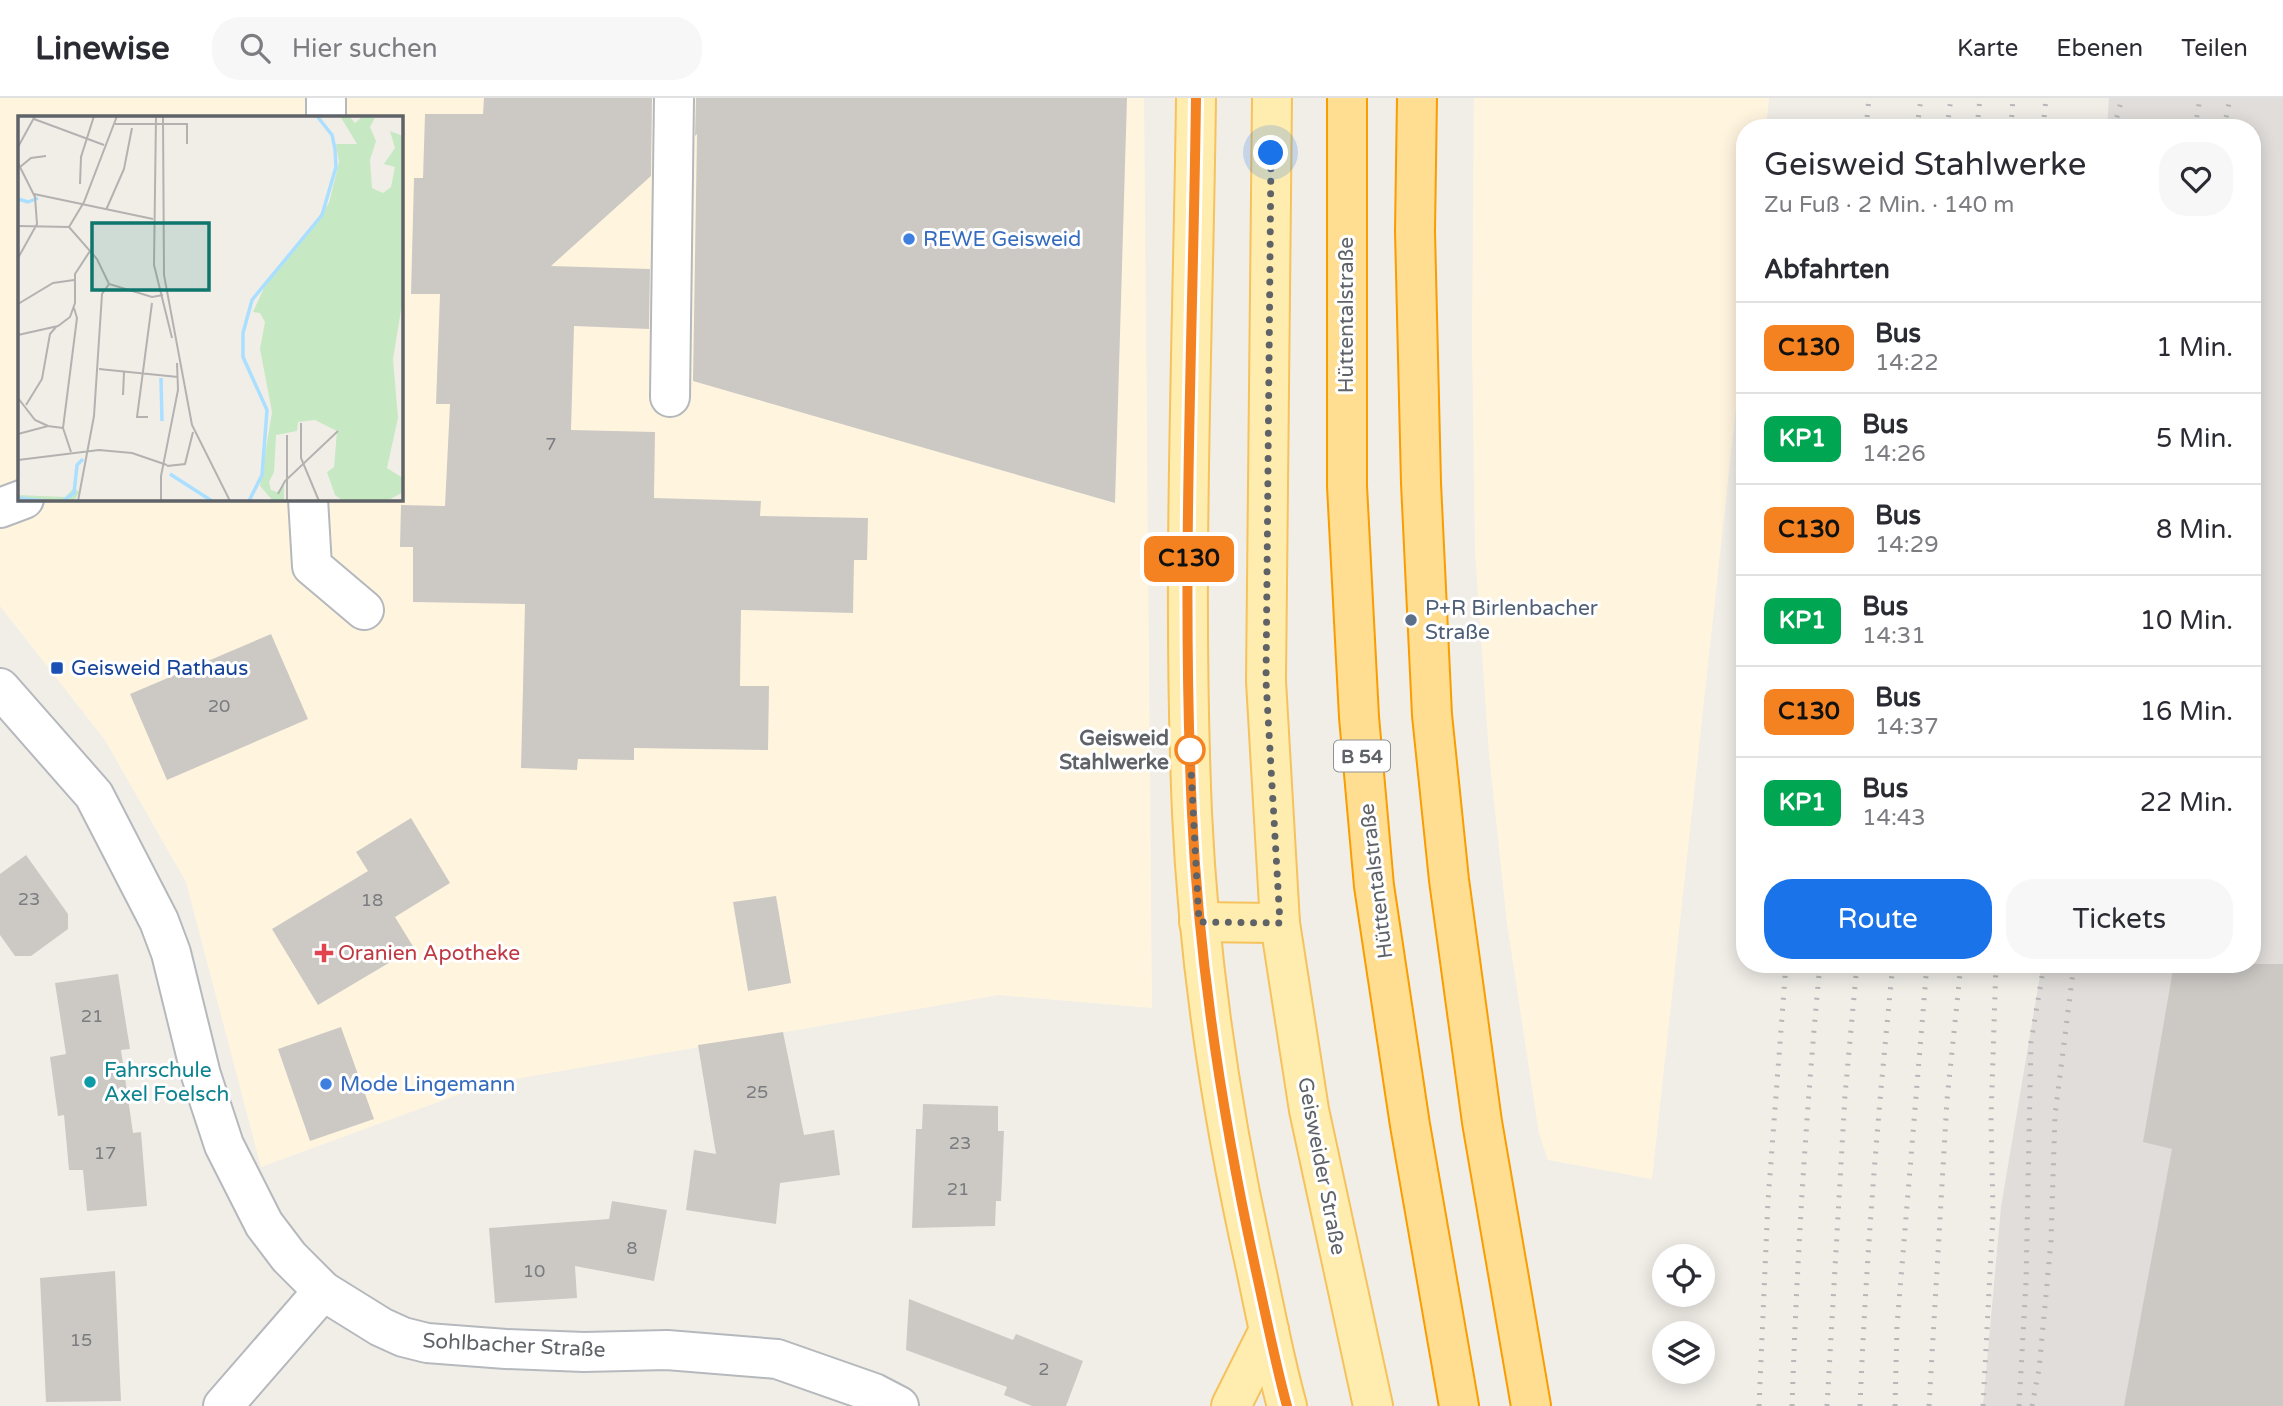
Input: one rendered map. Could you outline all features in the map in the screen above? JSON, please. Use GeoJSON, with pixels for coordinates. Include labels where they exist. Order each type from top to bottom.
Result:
{"type":"FeatureCollection","features":[{"type":"Feature","properties":{"kind":"highway","name":"Hüttentalstraße"},"geometry":{"type":"LineString","coordinates":[[1347,98],[1347,486],[1360,730],[1374,886],[1410,1125],[1459,1406]]}},
{"type":"Feature","properties":{"kind":"highway"},"geometry":{"type":"LineString","coordinates":[[1417,98],[1415,231],[1420,443],[1432,715],[1448,880],[1482,1122],[1531,1406]]}},
{"type":"Feature","properties":{"kind":"main road"},"geometry":{"type":"LineString","coordinates":[[1196,98],[1188,681],[1199,922],[1214,1052],[1244,1215],[1287,1406]]}},
{"type":"Feature","properties":{"kind":"main road","name":"Geisweider Straße"},"geometry":{"type":"LineString","coordinates":[[1272,98],[1266,681],[1280,923],[1309,1110],[1373,1406]]}},
{"type":"Feature","properties":{"kind":"main road"},"geometry":{"type":"LineString","coordinates":[[1199,922],[1280,923]]}},
{"type":"Feature","properties":{"kind":"main road"},"geometry":{"type":"LineString","coordinates":[[1231,1406],[1269,1330]]}},
{"type":"Feature","properties":{"kind":"street"},"geometry":{"type":"LineString","coordinates":[[326,98],[326,116]]}},
{"type":"Feature","properties":{"kind":"street"},"geometry":{"type":"LineString","coordinates":[[670,397],[674,98]]}},
{"type":"Feature","properties":{"kind":"street"},"geometry":{"type":"LineString","coordinates":[[0,508],[21,500]]}},
{"type":"Feature","properties":{"kind":"street"},"geometry":{"type":"LineString","coordinates":[[309,500],[312,566],[364,610]]}},
{"type":"Feature","properties":{"kind":"street","name":"Sohlbacher Straße"},"geometry":{"type":"LineString","coordinates":[[0,688],[93,795],[159,921],[171,953],[201,1075],[224,1145],[264,1224],[289,1257],[323,1291],[381,1327],[403,1337],[427,1343],[571,1351],[667,1350],[777,1359],[874,1393],[899,1406]]}},
{"type":"Feature","properties":{"kind":"street"},"geometry":{"type":"LineString","coordinates":[[223,1406],[323,1291]]}},
{"type":"Feature","properties":{"kind":"shaded area"},"geometry":{"type":"Polygon","coordinates":[[[0,98],[1144,98],[1152,1008],[998,995],[487,1084],[261,1167],[186,882],[105,740],[0,606],[0,98]]]}},
{"type":"Feature","properties":{"kind":"shaded area"},"geometry":{"type":"Polygon","coordinates":[[[1474,98],[1769,98],[1767,119],[1736,119],[1736,407],[1652,1179],[1548,1160],[1539,1134],[1507,923],[1489,754],[1475,551],[1472,340],[1474,98]]]}},
{"type":"Feature","properties":{"kind":"shaded area"},"geometry":{"type":"Polygon","coordinates":[[[2109,98],[2283,98],[2283,1406],[1983,1406],[2001,1207],[2040,973],[2261,973],[2261,119],[2108,119],[2109,98]]]}},
{"type":"Feature","properties":{"kind":"building"},"geometry":{"type":"Polygon","coordinates":[[[484,98],[652,98],[651,176],[551,266],[650,269],[649,329],[574,326],[571,430],[655,432],[654,498],[761,501],[760,516],[868,518],[867,560],[854,560],[853,613],[741,610],[740,686],[769,686],[768,750],[634,748],[634,760],[578,759],[577,770],[521,768],[525,604],[413,602],[413,547],[400,547],[401,505],[445,506],[450,404],[436,404],[440,294],[411,294],[414,178],[423,178],[425,114],[483,114],[484,98]]]}},
{"type":"Feature","properties":{"kind":"building","name":"REWE Geisweid"},"geometry":{"type":"Polygon","coordinates":[[[696,98],[1127,98],[1115,503],[693,381],[696,98]]]}},
{"type":"Feature","properties":{"kind":"building"},"geometry":{"type":"Polygon","coordinates":[[[271,634],[308,719],[167,780],[130,694],[271,634]]]}},
{"type":"Feature","properties":{"kind":"building"},"geometry":{"type":"Polygon","coordinates":[[[411,818],[450,883],[395,917],[414,948],[318,1005],[272,929],[368,871],[356,852],[411,818]]]}},
{"type":"Feature","properties":{"kind":"building"},"geometry":{"type":"Polygon","coordinates":[[[26,855],[68,914],[68,929],[31,956],[15,956],[0,935],[0,874],[26,855]]]}},
{"type":"Feature","properties":{"kind":"building"},"geometry":{"type":"Polygon","coordinates":[[[776,896],[791,983],[748,991],[733,902],[776,896]]]}},
{"type":"Feature","properties":{"kind":"building"},"geometry":{"type":"Polygon","coordinates":[[[2261,964],[2283,964],[2283,1406],[2124,1406],[2172,1149],[2143,1142],[2172,973],[2261,973],[2261,964]]]}},
{"type":"Feature","properties":{"kind":"building"},"geometry":{"type":"Polygon","coordinates":[[[118,974],[130,1049],[121,1050],[133,1133],[141,1132],[147,1206],[87,1211],[83,1170],[69,1170],[64,1115],[58,1116],[50,1057],[66,1054],[55,983],[118,974]]]}},
{"type":"Feature","properties":{"kind":"building","name":"Mode Lingemann"},"geometry":{"type":"Polygon","coordinates":[[[341,1027],[374,1119],[310,1141],[278,1049],[341,1027]]]}},
{"type":"Feature","properties":{"kind":"building"},"geometry":{"type":"Polygon","coordinates":[[[783,1032],[804,1135],[834,1130],[840,1175],[780,1183],[776,1224],[686,1210],[694,1150],[716,1154],[698,1045],[783,1032]]]}},
{"type":"Feature","properties":{"kind":"building"},"geometry":{"type":"Polygon","coordinates":[[[923,1104],[998,1106],[998,1131],[1004,1131],[1001,1201],[996,1201],[995,1226],[912,1228],[916,1129],[922,1129],[923,1104]]]}},
{"type":"Feature","properties":{"kind":"building"},"geometry":{"type":"Polygon","coordinates":[[[612,1201],[667,1210],[654,1281],[575,1266],[577,1298],[495,1303],[489,1228],[609,1219],[612,1201]]]}},
{"type":"Feature","properties":{"kind":"building"},"geometry":{"type":"Polygon","coordinates":[[[115,1271],[121,1401],[46,1402],[40,1278],[115,1271]]]}},
{"type":"Feature","properties":{"kind":"building"},"geometry":{"type":"Polygon","coordinates":[[[909,1299],[1013,1340],[1016,1334],[1083,1361],[1066,1406],[1032,1406],[1004,1395],[1007,1387],[906,1350],[909,1299]]]}},
{"type":"Feature","properties":{"kind":"railway"},"geometry":{"type":"LineString","coordinates":[[1867,119],[1869,98]]}},
{"type":"Feature","properties":{"kind":"railway"},"geometry":{"type":"LineString","coordinates":[[1918,119],[1921,98]]}},
{"type":"Feature","properties":{"kind":"railway"},"geometry":{"type":"LineString","coordinates":[[1948,119],[1951,98]]}},
{"type":"Feature","properties":{"kind":"railway"},"geometry":{"type":"LineString","coordinates":[[1978,119],[1980,98]]}},
{"type":"Feature","properties":{"kind":"railway"},"geometry":{"type":"LineString","coordinates":[[2012,119],[2013,98]]}},
{"type":"Feature","properties":{"kind":"railway"},"geometry":{"type":"LineString","coordinates":[[2044,119],[2046,98]]}},
{"type":"Feature","properties":{"kind":"railway"},"geometry":{"type":"LineString","coordinates":[[2116,119],[2122,98]]}},
{"type":"Feature","properties":{"kind":"railway"},"geometry":{"type":"LineString","coordinates":[[2196,119],[2200,98]]}},
{"type":"Feature","properties":{"kind":"railway"},"geometry":{"type":"LineString","coordinates":[[2226,119],[2230,98]]}},
{"type":"Feature","properties":{"kind":"railway"},"geometry":{"type":"LineString","coordinates":[[1759,1406],[1768,1201],[1785,973]]}},
{"type":"Feature","properties":{"kind":"railway"},"geometry":{"type":"LineString","coordinates":[[1792,1406],[1803,1185],[1819,973]]}},
{"type":"Feature","properties":{"kind":"railway"},"geometry":{"type":"LineString","coordinates":[[1827,1406],[1845,1095],[1856,973]]}},
{"type":"Feature","properties":{"kind":"railway"},"geometry":{"type":"LineString","coordinates":[[1860,1406],[1873,1185],[1892,973]]}},
{"type":"Feature","properties":{"kind":"railway"},"geometry":{"type":"LineString","coordinates":[[1895,1406],[1897,1326],[1926,973]]}},
{"type":"Feature","properties":{"kind":"railway"},"geometry":{"type":"LineString","coordinates":[[1929,1406],[1947,1100],[1960,973]]}},
{"type":"Feature","properties":{"kind":"railway"},"geometry":{"type":"LineString","coordinates":[[1983,1406],[1993,1215],[1991,1118],[1996,973]]}},
{"type":"Feature","properties":{"kind":"railway"},"geometry":{"type":"LineString","coordinates":[[2019,1406],[2026,1282],[2031,1042],[2042,973]]}},
{"type":"Feature","properties":{"kind":"railway"},"geometry":{"type":"LineString","coordinates":[[2032,1406],[2039,1369],[2051,1241],[2055,1115],[2073,973]]}},
{"type":"Feature","properties":{"kind":"bus line","name":"C130"},"geometry":{"type":"LineString","coordinates":[[1196,98],[1188,681],[1199,922],[1214,1052],[1244,1215],[1287,1406]]}},
{"type":"Feature","properties":{"kind":"place","name":"REWE Geisweid"},"geometry":{"type":"Point","coordinates":[909,239]}},
{"type":"Feature","properties":{"kind":"place","name":"P+R Birlenbacher Straße"},"geometry":{"type":"Point","coordinates":[1411,620]}},
{"type":"Feature","properties":{"kind":"place","name":"Geisweid Rathaus"},"geometry":{"type":"Point","coordinates":[57,668]}},
{"type":"Feature","properties":{"kind":"place","name":"Geisweid Stahlwerke"},"geometry":{"type":"Point","coordinates":[1190,750]}},
{"type":"Feature","properties":{"kind":"place","name":"Oranien Apotheke"},"geometry":{"type":"Point","coordinates":[324,953]}},
{"type":"Feature","properties":{"kind":"place","name":"Fahrschule Axel Foelsch"},"geometry":{"type":"Point","coordinates":[90,1082]}},
{"type":"Feature","properties":{"kind":"place","name":"Mode Lingemann"},"geometry":{"type":"Point","coordinates":[326,1084]}},
{"type":"Feature","properties":{"kind":"route"},"geometry":{"type":"LineString","coordinates":[[1190,750],[1199,922],[1280,923],[1266,681],[1271,153]]}}]}
